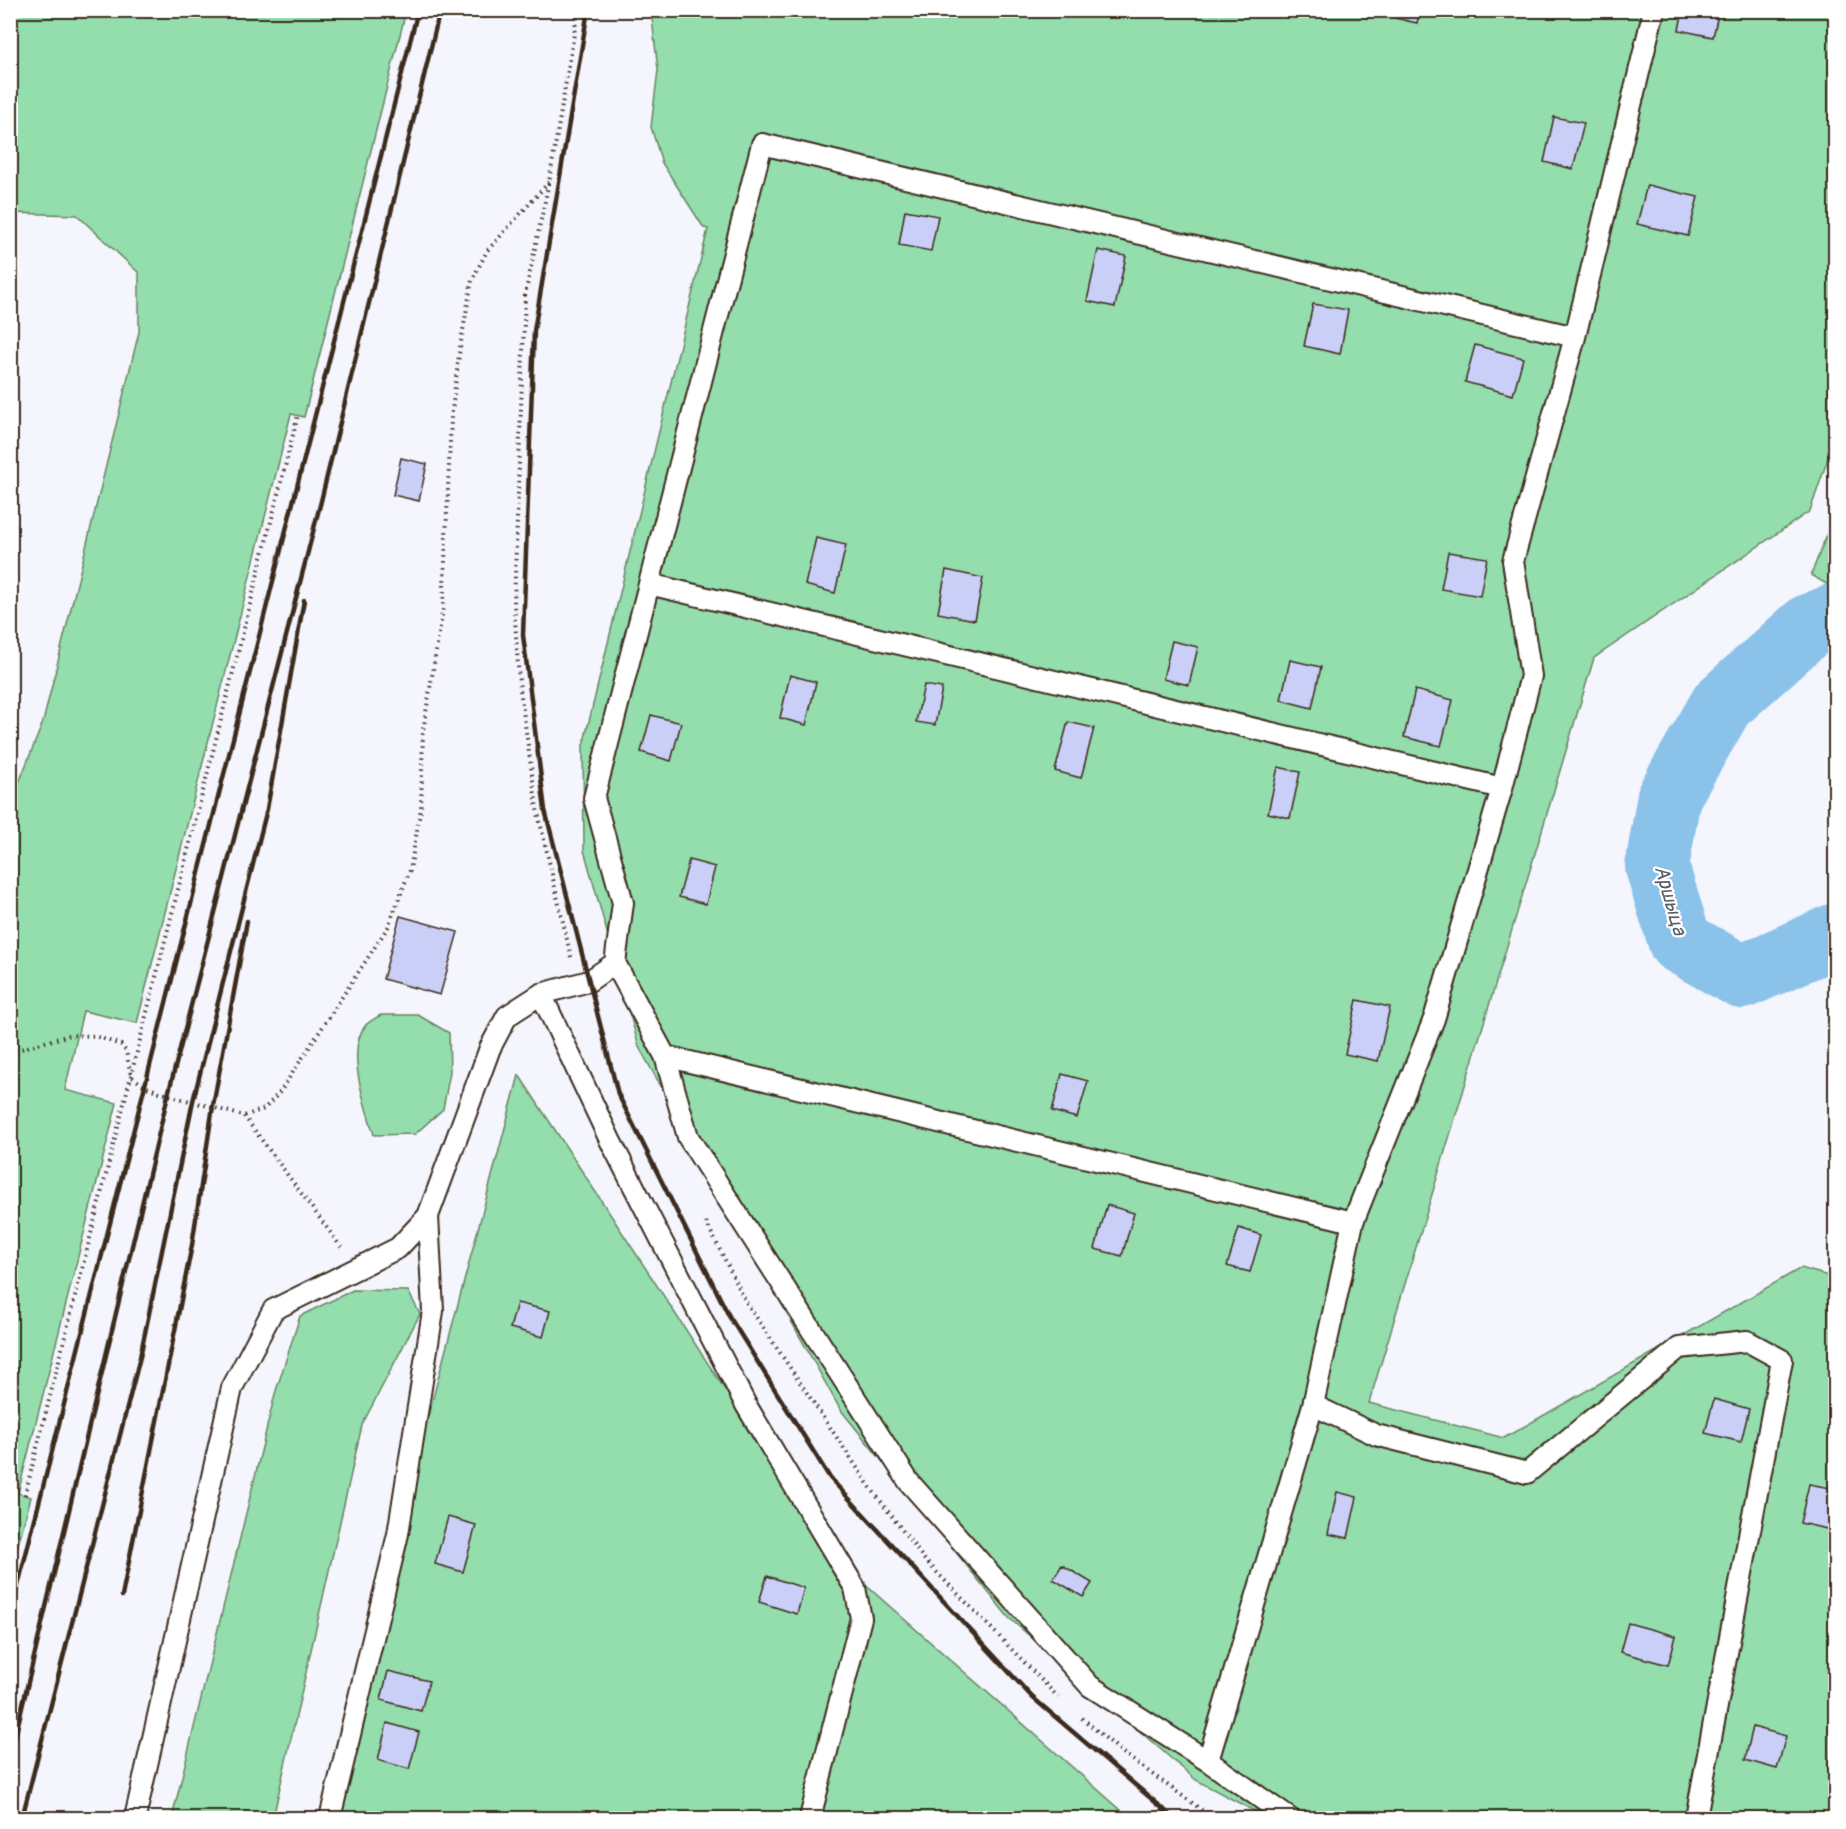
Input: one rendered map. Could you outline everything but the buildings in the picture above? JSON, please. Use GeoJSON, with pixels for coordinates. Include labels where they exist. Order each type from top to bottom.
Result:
{"type":"FeatureCollection","features":[{"type":"Feature","properties":{"kind":"lane"},"geometry":{"type":"LineString","coordinates":[[1208,1761],[1313,1405],[1353,1222],[1434,1019],[1502,788],[1531,676],[1513,561],[1575,337],[1654,10]]}},
{"type":"Feature","properties":{"kind":"lane"},"geometry":{"type":"LineString","coordinates":[[1289,1818],[1208,1761],[1090,1686],[909,1482],[688,1137],[665,1056],[615,963],[623,903],[594,798],[762,144],[1575,337]]}},
{"type":"Feature","properties":{"kind":"lane"},"geometry":{"type":"LineString","coordinates":[[649,584],[1502,788]]}},
{"type":"Feature","properties":{"kind":"lane"},"geometry":{"type":"LineString","coordinates":[[135,1818],[232,1388],[273,1310],[398,1248],[428,1216],[490,1048],[507,1016],[541,994],[589,981],[615,963]]}},
{"type":"Feature","properties":{"kind":"lane"},"geometry":{"type":"LineString","coordinates":[[541,994],[610,1140],[746,1405],[855,1588],[861,1618],[810,1818]]}},
{"type":"Feature","properties":{"kind":"lane"},"geometry":{"type":"LineString","coordinates":[[665,1056],[1353,1222]]}},
{"type":"Feature","properties":{"kind":"lane"},"geometry":{"type":"LineString","coordinates":[[330,1818],[398,1534],[433,1311],[428,1216]]}},
{"type":"Feature","properties":{"kind":"lane"},"geometry":{"type":"LineString","coordinates":[[1313,1405],[1376,1435],[1527,1473],[1679,1348],[1747,1341],[1782,1360],[1696,1818]]}},
{"type":"Feature","properties":{"kind":"path"},"geometry":{"type":"LineString","coordinates":[[578,10],[549,182],[525,295],[514,604],[519,682],[537,809],[578,984]]}},
{"type":"Feature","properties":{"kind":"path"},"geometry":{"type":"LineString","coordinates":[[10,1052],[70,1035],[95,1036],[121,1045],[126,1051],[131,1076],[146,1087],[244,1116],[264,1109],[280,1092],[388,927],[410,870],[421,808],[423,730],[443,609],[451,418],[459,347],[472,280],[487,251],[549,182]]}},
{"type":"Feature","properties":{"kind":"path"},"geometry":{"type":"LineString","coordinates":[[25,1495],[298,415]]}},
{"type":"Feature","properties":{"kind":"path"},"geometry":{"type":"LineString","coordinates":[[244,1116],[357,1269]]}},
{"type":"Feature","properties":{"kind":"green space"},"geometry":{"type":"Polygon","coordinates":[[[651,10],[1835,11],[1835,438],[1810,511],[1594,658],[1369,1403],[1504,1438],[1801,1268],[1835,1278],[1835,1818],[1267,1818],[1196,1780],[1009,1618],[840,1409],[639,1047],[584,850],[583,746],[708,229],[704,228],[662,163],[651,127],[658,70],[651,10]]]}},
{"type":"Feature","properties":{"kind":"green space"},"geometry":{"type":"Polygon","coordinates":[[[10,11],[406,11],[304,417],[291,414],[137,1023],[83,1011],[65,1090],[117,1103],[18,1493],[31,1497],[11,1571],[11,803],[43,722],[139,332],[139,273],[77,215],[11,213],[10,11]]]}},
{"type":"Feature","properties":{"kind":"green space"},"geometry":{"type":"Polygon","coordinates":[[[1835,513],[1835,584],[1828,585],[1811,575],[1835,513]]]}},
{"type":"Feature","properties":{"kind":"green space"},"geometry":{"type":"Polygon","coordinates":[[[381,1015],[418,1015],[449,1033],[450,1072],[443,1109],[415,1134],[374,1135],[366,1110],[357,1065],[359,1037],[365,1026],[381,1015]]]}},
{"type":"Feature","properties":{"kind":"green space"},"geometry":{"type":"Polygon","coordinates":[[[519,1075],[836,1559],[1130,1818],[321,1818],[519,1075]]]}},
{"type":"Feature","properties":{"kind":"green space"},"geometry":{"type":"Polygon","coordinates":[[[353,1290],[408,1291],[420,1314],[362,1425],[273,1818],[172,1818],[275,1394],[300,1316],[353,1290]]]}},
{"type":"Feature","properties":{"kind":"waterway","name":"Аршыца"},"geometry":{"type":"LineString","coordinates":[[1836,615],[1809,626],[1722,704],[1669,796],[1657,867],[1680,942],[1742,977],[1836,935]]}},
{"type":"Feature","properties":{"kind":"railway"},"geometry":{"type":"LineString","coordinates":[[10,1617],[418,10]]}},
{"type":"Feature","properties":{"kind":"railway"},"geometry":{"type":"LineString","coordinates":[[10,1758],[168,1095],[321,501],[440,10]]}},
{"type":"Feature","properties":{"kind":"railway"},"geometry":{"type":"LineString","coordinates":[[588,10],[534,331],[523,635],[545,810],[618,1094],[729,1316],[830,1478],[1032,1697],[1174,1818]]}},
{"type":"Feature","properties":{"kind":"railway"},"geometry":{"type":"LineString","coordinates":[[22,1818],[140,1357],[193,1101],[267,809],[304,600]]}},
{"type":"Feature","properties":{"kind":"railway"},"geometry":{"type":"LineString","coordinates":[[122,1596],[192,1245],[213,1106],[247,921]]}}]}
